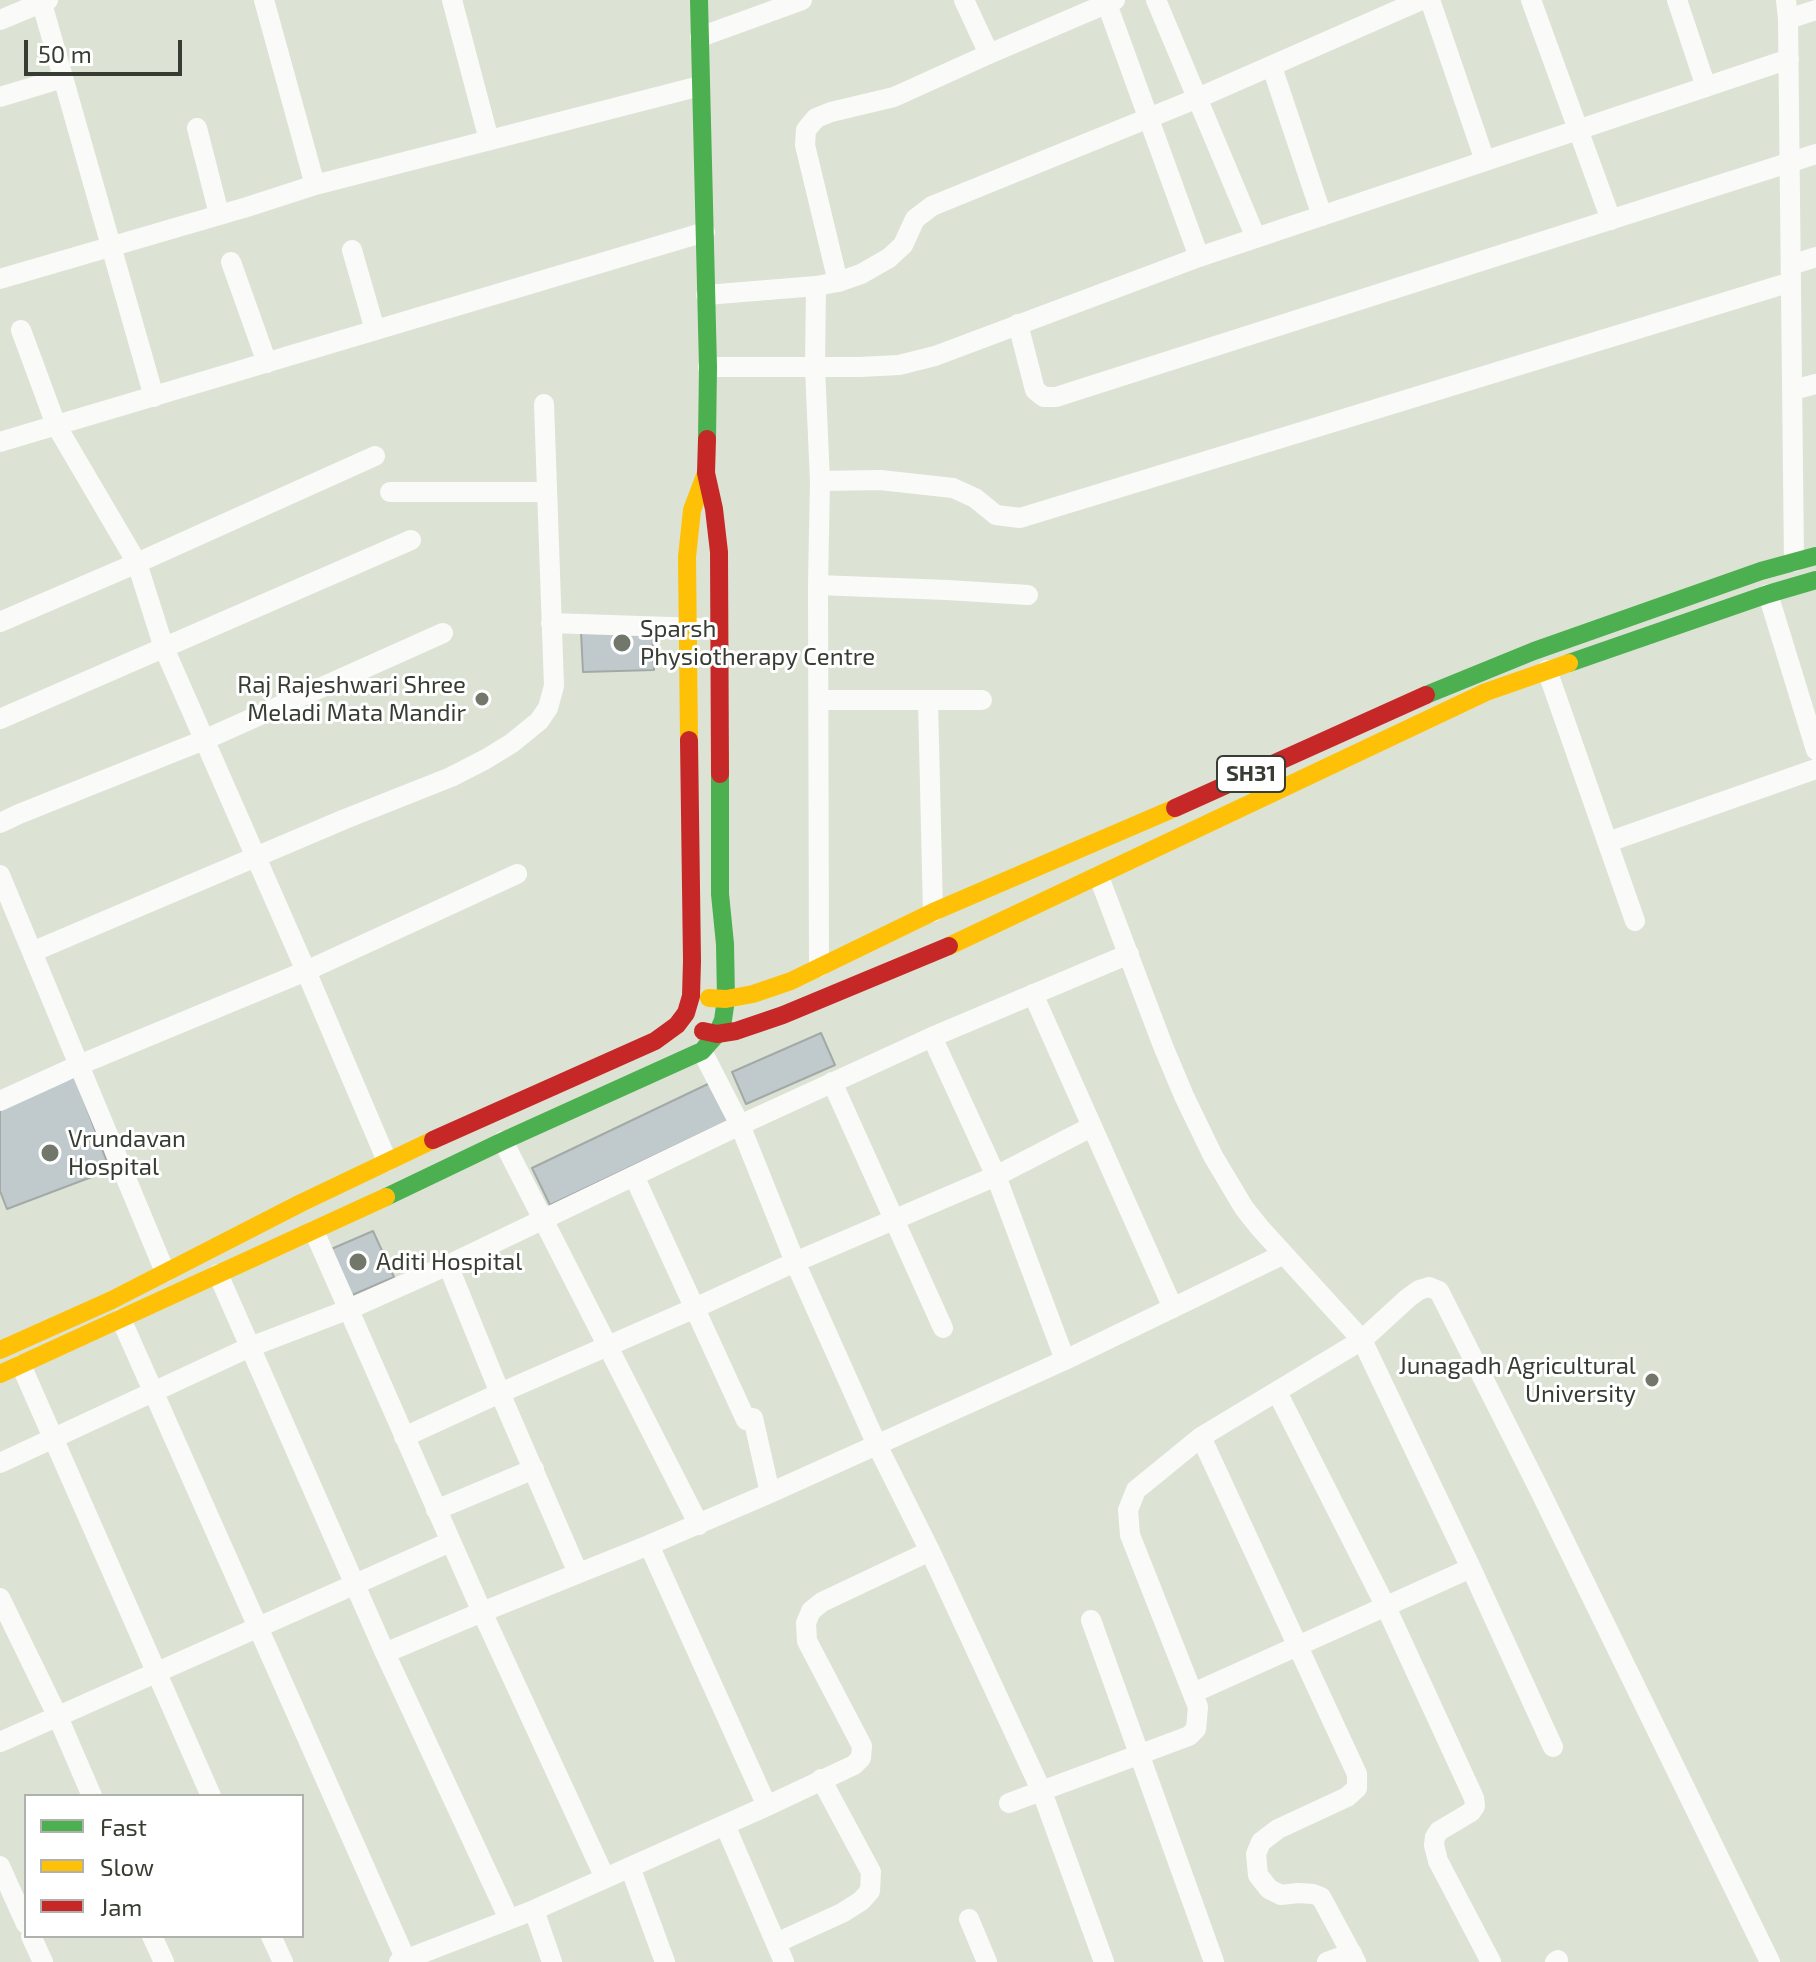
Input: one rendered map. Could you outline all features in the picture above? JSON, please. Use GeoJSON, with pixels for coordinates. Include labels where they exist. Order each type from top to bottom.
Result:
{"type":"FeatureCollection","features":[{"type":"Feature","properties":{"kind":"main road"},"geometry":{"type":"LineString","coordinates":[[0,1374],[702,1051],[717,1034],[726,999],[720,894],[719,552],[706,473],[708,367],[699,0]]}},
{"type":"Feature","properties":{"kind":"main road"},"geometry":{"type":"LineString","coordinates":[[0,1350],[112,1300],[387,1161],[655,1041],[677,1025],[686,1013],[691,996],[687,557],[692,510],[706,473]]}},
{"type":"Feature","properties":{"kind":"main road","name":"SH31"},"geometry":{"type":"LineString","coordinates":[[691,996],[726,999],[791,981],[933,912],[1435,691],[1534,651],[1761,571],[1816,556]]}},
{"type":"Feature","properties":{"kind":"main road"},"geometry":{"type":"LineString","coordinates":[[677,1025],[717,1034],[783,1015],[977,934],[1486,692],[1816,580]]}},
{"type":"Feature","properties":{"kind":"street"},"geometry":{"type":"LineString","coordinates":[[264,0],[315,185]]}},
{"type":"Feature","properties":{"kind":"street"},"geometry":{"type":"LineString","coordinates":[[452,0],[489,140]]}},
{"type":"Feature","properties":{"kind":"street"},"geometry":{"type":"LineString","coordinates":[[700,37],[802,0]]}},
{"type":"Feature","properties":{"kind":"street"},"geometry":{"type":"LineString","coordinates":[[964,0],[989,54]]}},
{"type":"Feature","properties":{"kind":"street"},"geometry":{"type":"LineString","coordinates":[[1156,0],[1256,238]]}},
{"type":"Feature","properties":{"kind":"street"},"geometry":{"type":"LineString","coordinates":[[706,295],[816,286],[861,274],[889,258],[903,245],[915,219],[932,206],[1272,67],[1421,0]]}},
{"type":"Feature","properties":{"kind":"street"},"geometry":{"type":"LineString","coordinates":[[1430,0],[1485,161]]}},
{"type":"Feature","properties":{"kind":"street"},"geometry":{"type":"LineString","coordinates":[[1531,0],[1611,220]]}},
{"type":"Feature","properties":{"kind":"street"},"geometry":{"type":"LineString","coordinates":[[1677,0],[1706,87]]}},
{"type":"Feature","properties":{"kind":"street"},"geometry":{"type":"LineString","coordinates":[[0,20],[43,1],[154,397]]}},
{"type":"Feature","properties":{"kind":"street"},"geometry":{"type":"LineString","coordinates":[[838,282],[805,145],[806,130],[816,118],[894,97],[1111,2],[1148,118],[1199,257]]}},
{"type":"Feature","properties":{"kind":"street"},"geometry":{"type":"LineString","coordinates":[[1794,562],[1787,10],[1816,10]]}},
{"type":"Feature","properties":{"kind":"street"},"geometry":{"type":"LineString","coordinates":[[708,367],[899,365],[935,356],[1199,257],[1789,59]]}},
{"type":"Feature","properties":{"kind":"street"},"geometry":{"type":"LineString","coordinates":[[1272,67],[1322,216]]}},
{"type":"Feature","properties":{"kind":"street"},"geometry":{"type":"LineString","coordinates":[[0,97],[63,78]]}},
{"type":"Feature","properties":{"kind":"street"},"geometry":{"type":"LineString","coordinates":[[0,279],[315,185],[700,86]]}},
{"type":"Feature","properties":{"kind":"street"},"geometry":{"type":"LineString","coordinates":[[197,128],[219,214]]}},
{"type":"Feature","properties":{"kind":"street"},"geometry":{"type":"LineString","coordinates":[[1018,324],[1035,390],[1044,397],[1056,397],[1816,154]]}},
{"type":"Feature","properties":{"kind":"street"},"geometry":{"type":"LineString","coordinates":[[0,442],[705,232]]}},
{"type":"Feature","properties":{"kind":"street"},"geometry":{"type":"LineString","coordinates":[[352,250],[375,330]]}},
{"type":"Feature","properties":{"kind":"street"},"geometry":{"type":"LineString","coordinates":[[820,481],[880,480],[953,488],[975,498],[996,515],[1020,518],[1791,273],[1816,257]]}},
{"type":"Feature","properties":{"kind":"street"},"geometry":{"type":"LineString","coordinates":[[231,262],[267,363]]}},
{"type":"Feature","properties":{"kind":"street"},"geometry":{"type":"LineString","coordinates":[[816,286],[815,368],[820,481],[819,967]]}},
{"type":"Feature","properties":{"kind":"street"},"geometry":{"type":"LineString","coordinates":[[21,330],[56,425],[137,563],[164,648],[387,1161]]}},
{"type":"Feature","properties":{"kind":"street"},"geometry":{"type":"LineString","coordinates":[[1793,390],[1816,384]]}},
{"type":"Feature","properties":{"kind":"street"},"geometry":{"type":"LineString","coordinates":[[32,952],[451,777],[486,759],[539,721],[548,708],[554,686],[544,404]]}},
{"type":"Feature","properties":{"kind":"street"},"geometry":{"type":"LineString","coordinates":[[0,622],[375,456]]}},
{"type":"Feature","properties":{"kind":"street"},"geometry":{"type":"LineString","coordinates":[[390,492],[547,492]]}},
{"type":"Feature","properties":{"kind":"street"},"geometry":{"type":"LineString","coordinates":[[0,719],[411,540]]}},
{"type":"Feature","properties":{"kind":"street"},"geometry":{"type":"LineString","coordinates":[[818,585],[1028,595]]}},
{"type":"Feature","properties":{"kind":"street"},"geometry":{"type":"LineString","coordinates":[[1768,594],[1816,750]]}},
{"type":"Feature","properties":{"kind":"street"},"geometry":{"type":"LineString","coordinates":[[551,623],[718,628]]}},
{"type":"Feature","properties":{"kind":"street"},"geometry":{"type":"LineString","coordinates":[[0,823],[204,740],[443,633]]}},
{"type":"Feature","properties":{"kind":"street"},"geometry":{"type":"LineString","coordinates":[[1547,670],[1635,921]]}},
{"type":"Feature","properties":{"kind":"street"},"geometry":{"type":"LineString","coordinates":[[819,700],[982,700]]}},
{"type":"Feature","properties":{"kind":"street"},"geometry":{"type":"LineString","coordinates":[[928,700],[933,912]]}},
{"type":"Feature","properties":{"kind":"street"},"geometry":{"type":"LineString","coordinates":[[1608,842],[1816,769]]}},
{"type":"Feature","properties":{"kind":"street"},"geometry":{"type":"LineString","coordinates":[[0,1101],[306,971],[517,874]]}},
{"type":"Feature","properties":{"kind":"street"},"geometry":{"type":"LineString","coordinates":[[0,875],[165,1272]]}},
{"type":"Feature","properties":{"kind":"street"},"geometry":{"type":"LineString","coordinates":[[1099,877],[1163,1046],[1213,1156],[1244,1208],[1282,1255],[1358,1335],[1471,1568],[1553,1747]]}},
{"type":"Feature","properties":{"kind":"street"},"geometry":{"type":"LineString","coordinates":[[0,1463],[250,1347],[347,1310],[448,1265],[832,1082],[1129,954]]}},
{"type":"Feature","properties":{"kind":"street"},"geometry":{"type":"LineString","coordinates":[[1033,994],[1173,1308]]}},
{"type":"Feature","properties":{"kind":"street"},"geometry":{"type":"LineString","coordinates":[[932,1037],[996,1176],[1065,1360]]}},
{"type":"Feature","properties":{"kind":"street"},"geometry":{"type":"LineString","coordinates":[[702,1051],[740,1125],[795,1262],[877,1445],[1042,1792],[1104,1962]]}},
{"type":"Feature","properties":{"kind":"street"},"geometry":{"type":"LineString","coordinates":[[832,1082],[943,1328]]}},
{"type":"Feature","properties":{"kind":"street"},"geometry":{"type":"LineString","coordinates":[[404,1437],[996,1176],[1091,1127]]}},
{"type":"Feature","properties":{"kind":"street"},"geometry":{"type":"LineString","coordinates":[[503,1141],[699,1525]]}},
{"type":"Feature","properties":{"kind":"street"},"geometry":{"type":"LineString","coordinates":[[634,1176],[749,1419],[770,1493]]}},
{"type":"Feature","properties":{"kind":"street"},"geometry":{"type":"LineString","coordinates":[[314,1231],[450,1542],[605,1878]]}},
{"type":"Feature","properties":{"kind":"street"},"geometry":{"type":"LineString","coordinates":[[385,1653],[699,1525],[1065,1360],[1282,1255]]}},
{"type":"Feature","properties":{"kind":"street"},"geometry":{"type":"LineString","coordinates":[[448,1265],[578,1573]]}},
{"type":"Feature","properties":{"kind":"street"},"geometry":{"type":"LineString","coordinates":[[218,1274],[385,1653],[509,1919]]}},
{"type":"Feature","properties":{"kind":"street"},"geometry":{"type":"LineString","coordinates":[[1009,1803],[1141,1756],[1189,1736],[1196,1729],[1198,1707],[1130,1535],[1128,1510],[1136,1490],[1201,1437],[1277,1392],[1419,1290],[1429,1287],[1439,1291],[1609,1629],[1770,1962]]}},
{"type":"Feature","properties":{"kind":"street"},"geometry":{"type":"LineString","coordinates":[[121,1319],[403,1961],[433,1956],[854,1765],[861,1758],[862,1746],[807,1641],[806,1623],[811,1611],[822,1602],[930,1551]]}},
{"type":"Feature","properties":{"kind":"street"},"geometry":{"type":"LineString","coordinates":[[21,1365],[210,1794]]}},
{"type":"Feature","properties":{"kind":"street"},"geometry":{"type":"LineString","coordinates":[[1277,1392],[1386,1607],[1474,1798],[1475,1806],[1471,1812],[1439,1831],[1434,1845],[1438,1861],[1491,1962]]}},
{"type":"Feature","properties":{"kind":"street"},"geometry":{"type":"LineString","coordinates":[[1201,1437],[1357,1774],[1357,1788],[1347,1797],[1278,1829],[1261,1842],[1256,1854],[1258,1875],[1269,1889],[1281,1895],[1298,1893],[1321,1897],[1354,1958],[1327,1962]]}},
{"type":"Feature","properties":{"kind":"street"},"geometry":{"type":"LineString","coordinates":[[436,1510],[534,1469]]}},
{"type":"Feature","properties":{"kind":"street"},"geometry":{"type":"LineString","coordinates":[[0,1742],[450,1542]]}},
{"type":"Feature","properties":{"kind":"street"},"geometry":{"type":"LineString","coordinates":[[649,1545],[767,1806]]}},
{"type":"Feature","properties":{"kind":"street"},"geometry":{"type":"LineString","coordinates":[[1193,1693],[1471,1568]]}},
{"type":"Feature","properties":{"kind":"street"},"geometry":{"type":"LineString","coordinates":[[0,1598],[58,1717],[91,1794]]}},
{"type":"Feature","properties":{"kind":"street"},"geometry":{"type":"LineString","coordinates":[[1091,1620],[1214,1962]]}},
{"type":"Feature","properties":{"kind":"street"},"geometry":{"type":"LineString","coordinates":[[725,1825],[780,1952],[861,1901],[870,1891],[871,1872],[821,1779]]}},
{"type":"Feature","properties":{"kind":"street"},"geometry":{"type":"LineString","coordinates":[[0,1866],[24,1920]]}},
{"type":"Feature","properties":{"kind":"street"},"geometry":{"type":"LineString","coordinates":[[630,1867],[665,1962]]}},
{"type":"Feature","properties":{"kind":"street"},"geometry":{"type":"LineString","coordinates":[[534,1910],[552,1962]]}},
{"type":"Feature","properties":{"kind":"street"},"geometry":{"type":"LineString","coordinates":[[969,1919],[987,1962]]}},
{"type":"Feature","properties":{"kind":"street"},"geometry":{"type":"LineString","coordinates":[[32,1938],[43,1962]]}},
{"type":"Feature","properties":{"kind":"street"},"geometry":{"type":"LineString","coordinates":[[153,1938],[164,1962]]}},
{"type":"Feature","properties":{"kind":"street"},"geometry":{"type":"LineString","coordinates":[[272,1938],[283,1962]]}},
{"type":"Feature","properties":{"kind":"building"},"geometry":{"type":"Polygon","coordinates":[[[652,630],[654,670],[583,672],[581,632],[652,630]]]}},
{"type":"Feature","properties":{"kind":"building"},"geometry":{"type":"Polygon","coordinates":[[[821,1033],[835,1065],[746,1104],[732,1072],[821,1033]]]}},
{"type":"Feature","properties":{"kind":"building"},"geometry":{"type":"Polygon","coordinates":[[[75,1077],[110,1170],[7,1209],[0,1191],[0,1106],[75,1077]]]}},
{"type":"Feature","properties":{"kind":"building"},"geometry":{"type":"Polygon","coordinates":[[[710,1083],[728,1121],[550,1205],[532,1168],[710,1083]]]}},
{"type":"Feature","properties":{"kind":"building"},"geometry":{"type":"Polygon","coordinates":[[[373,1231],[394,1277],[350,1296],[329,1250],[373,1231]]]}},
{"type":"Feature","properties":{"kind":"traffic: fast"},"geometry":{"type":"LineString","coordinates":[[699,0],[707,439]]}},
{"type":"Feature","properties":{"kind":"traffic: fast"},"geometry":{"type":"LineString","coordinates":[[1426,695],[1534,651],[1761,571],[1816,556]]}},
{"type":"Feature","properties":{"kind":"traffic: fast"},"geometry":{"type":"LineString","coordinates":[[1569,663],[1816,580]]}},
{"type":"Feature","properties":{"kind":"traffic: fast"},"geometry":{"type":"LineString","coordinates":[[386,1197],[702,1051],[717,1034],[726,999],[720,894],[720,774]]}},
{"type":"Feature","properties":{"kind":"traffic: slow"},"geometry":{"type":"LineString","coordinates":[[689,740],[687,557],[692,510],[706,473]]}},
{"type":"Feature","properties":{"kind":"traffic: slow"},"geometry":{"type":"LineString","coordinates":[[949,946],[1486,692],[1569,663]]}},
{"type":"Feature","properties":{"kind":"traffic: slow"},"geometry":{"type":"LineString","coordinates":[[709,998],[726,999],[753,994],[791,981],[933,912],[1175,808]]}},
{"type":"Feature","properties":{"kind":"traffic: slow"},"geometry":{"type":"LineString","coordinates":[[0,1350],[112,1300],[301,1203],[433,1140]]}},
{"type":"Feature","properties":{"kind":"traffic: slow"},"geometry":{"type":"LineString","coordinates":[[0,1374],[386,1197]]}},
{"type":"Feature","properties":{"kind":"traffic: jam"},"geometry":{"type":"LineString","coordinates":[[707,439],[706,473],[719,552],[720,774]]}},
{"type":"Feature","properties":{"kind":"traffic: jam"},"geometry":{"type":"LineString","coordinates":[[1175,808],[1426,695]]}},
{"type":"Feature","properties":{"kind":"traffic: jam"},"geometry":{"type":"LineString","coordinates":[[433,1140],[655,1041],[677,1025],[686,1013],[691,996],[692,961],[689,740]]}},
{"type":"Feature","properties":{"kind":"traffic: jam"},"geometry":{"type":"LineString","coordinates":[[703,1031],[717,1034],[736,1031],[783,1015],[949,946]]}},
{"type":"Feature","properties":{"kind":"place","name":"Sparsh Physiotherapy Centre"},"geometry":{"type":"Point","coordinates":[622,643]}},
{"type":"Feature","properties":{"kind":"place","name":"Raj Rajeshwari Shree Meladi Mata Mandir"},"geometry":{"type":"Point","coordinates":[482,699]}},
{"type":"Feature","properties":{"kind":"place","name":"Vrundavan Hospital"},"geometry":{"type":"Point","coordinates":[50,1153]}},
{"type":"Feature","properties":{"kind":"place","name":"Aditi Hospital"},"geometry":{"type":"Point","coordinates":[358,1262]}},
{"type":"Feature","properties":{"kind":"place","name":"Junagadh Agricultural University"},"geometry":{"type":"Point","coordinates":[1652,1380]}}]}
